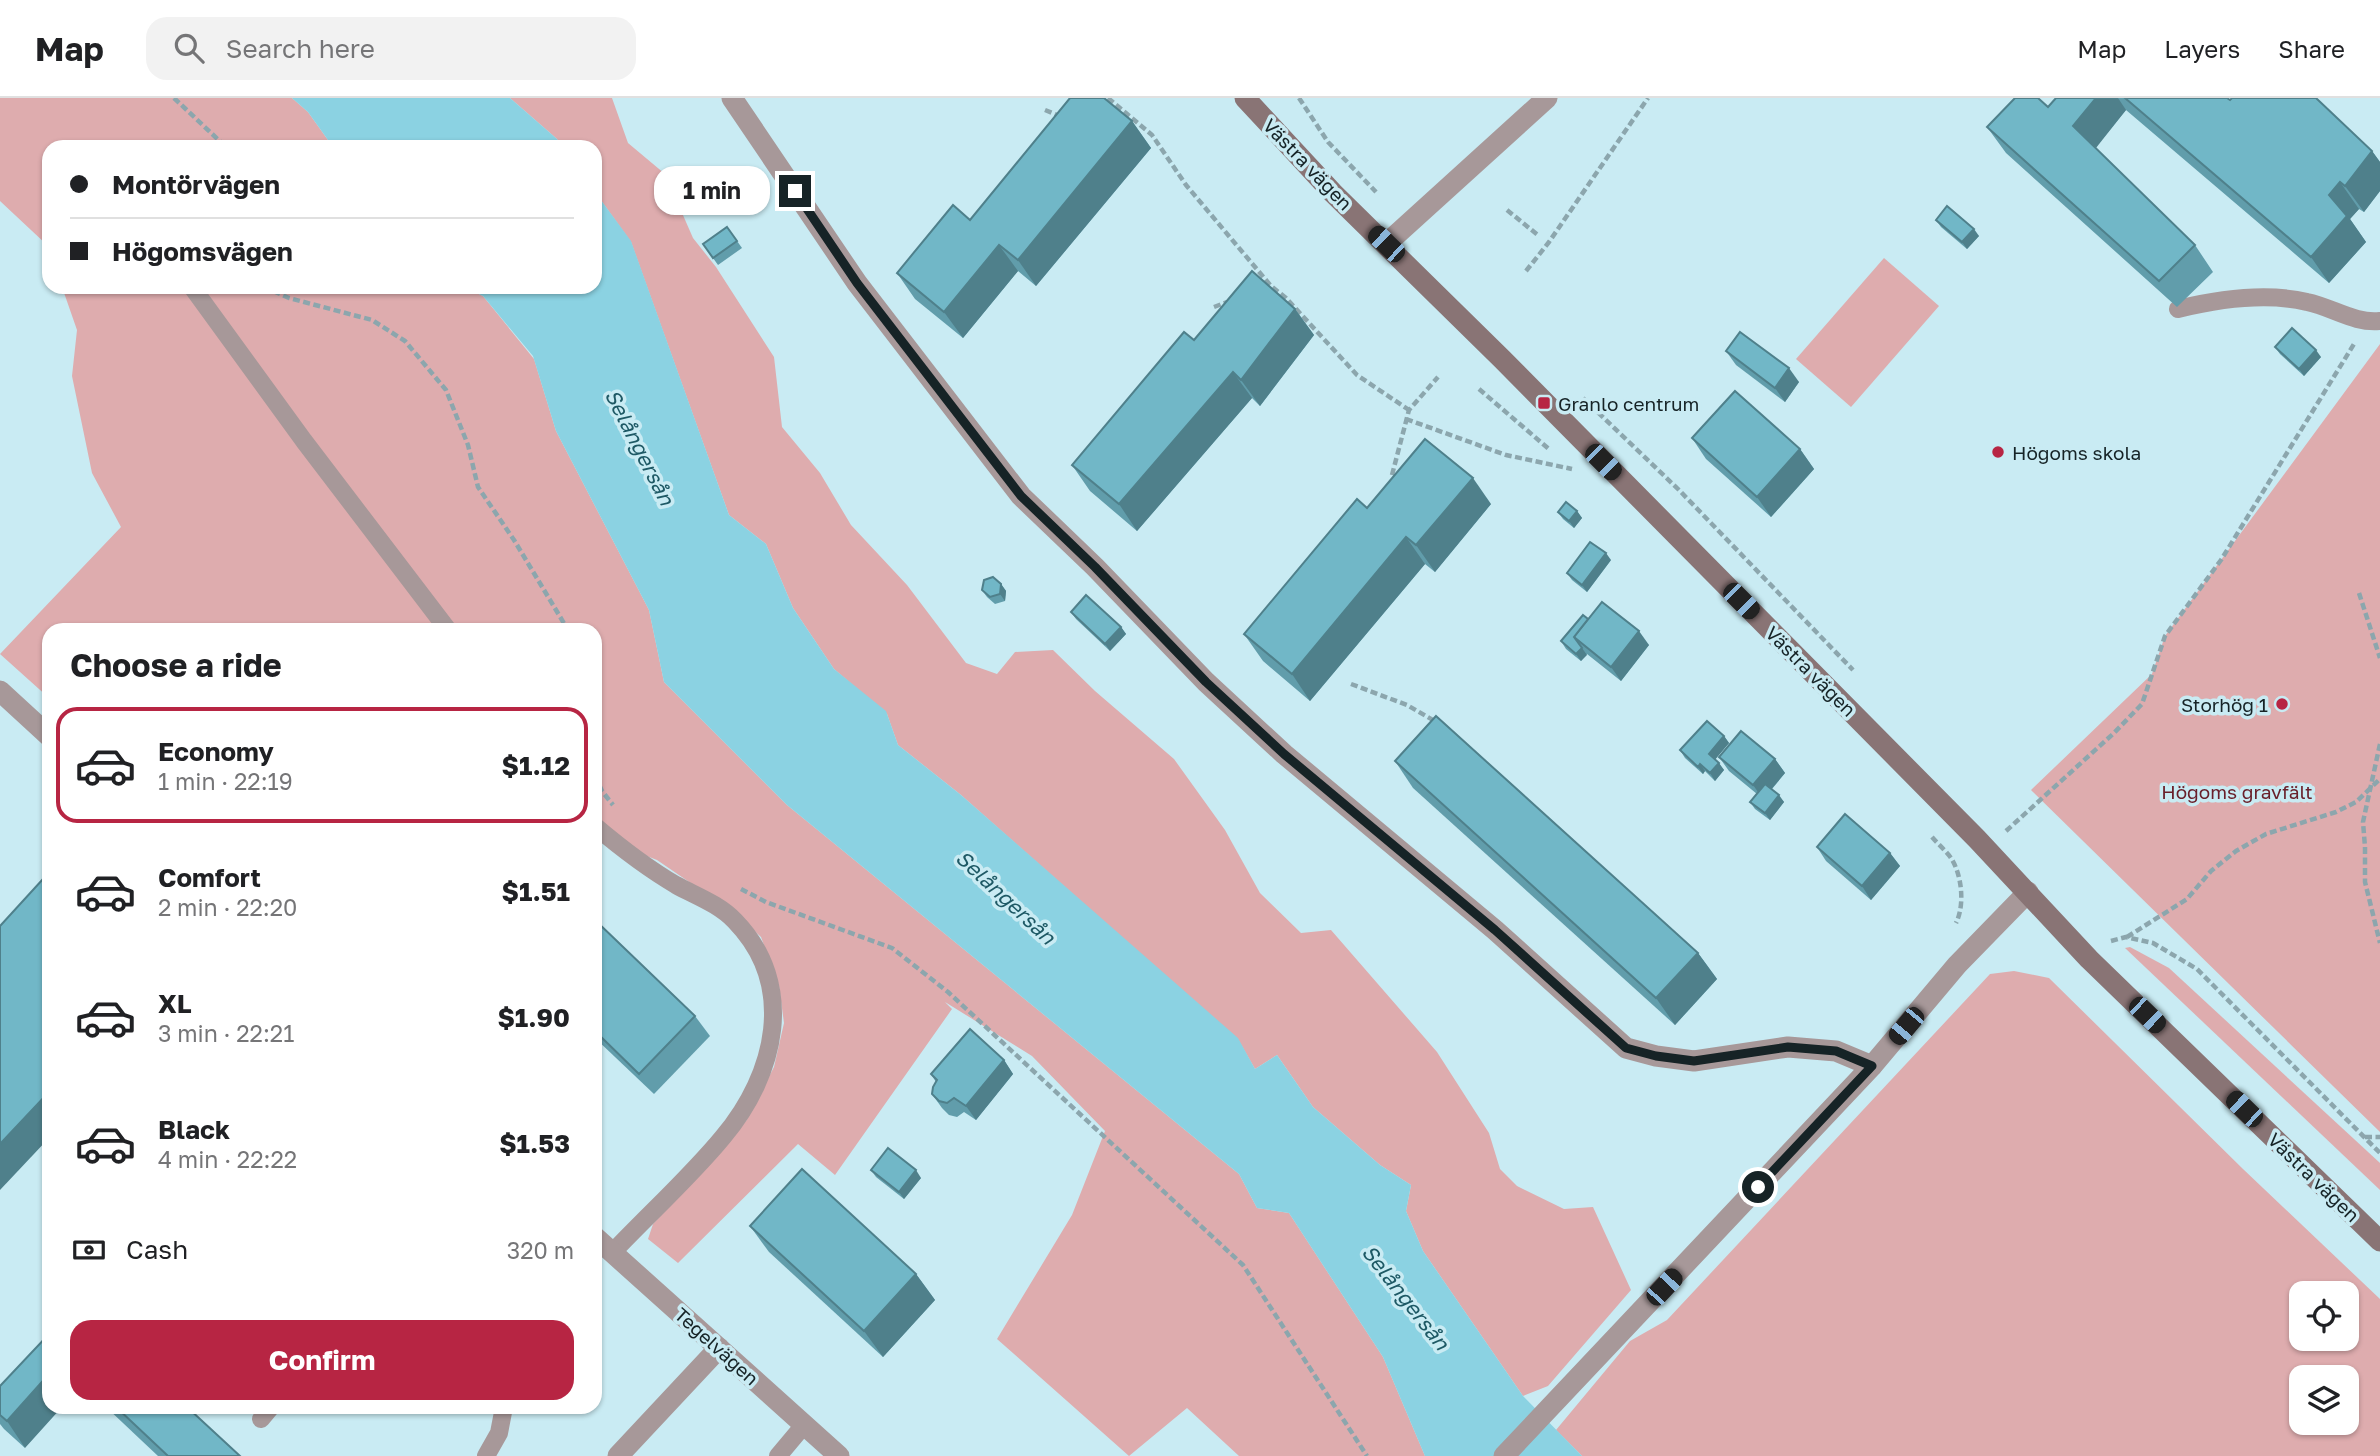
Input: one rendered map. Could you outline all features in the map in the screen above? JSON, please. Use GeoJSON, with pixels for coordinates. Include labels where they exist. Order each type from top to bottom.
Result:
{"type":"FeatureCollection","features":[{"type":"Feature","properties":{"kind":"street"},"geometry":{"type":"LineString","coordinates":[[732,98],[857,283],[1021,496],[1095,567],[1206,682],[1274,745],[1495,930],[1626,1048],[1656,1056],[1694,1061],[1788,1047],[1836,1051],[1872,1066]]}},
{"type":"Feature","properties":{"kind":"street","name":"Västra vägen"},"geometry":{"type":"LineString","coordinates":[[1245,98],[1333,193],[1968,829],[2089,959],[2380,1241]]}},
{"type":"Feature","properties":{"kind":"street"},"geometry":{"type":"LineString","coordinates":[[1386,244],[1547,98]]}},
{"type":"Feature","properties":{"kind":"street"},"geometry":{"type":"LineString","coordinates":[[0,691],[42,730]]}},
{"type":"Feature","properties":{"kind":"street"},"geometry":{"type":"LineString","coordinates":[[1504,1456],[1872,1066],[1957,965],[2028,892]]}},
{"type":"Feature","properties":{"kind":"street","name":"Tegelvägen"},"geometry":{"type":"LineString","coordinates":[[602,1243],[839,1456]]}},
{"type":"Feature","properties":{"kind":"street"},"geometry":{"type":"LineString","coordinates":[[618,1456],[719,1348]]}},
{"type":"Feature","properties":{"kind":"lane"},"geometry":{"type":"LineString","coordinates":[[197,294],[304,441],[443,623]]}},
{"type":"Feature","properties":{"kind":"lane"},"geometry":{"type":"LineString","coordinates":[[2178,309],[2248,297],[2306,302],[2374,322]]}},
{"type":"Feature","properties":{"kind":"lane"},"geometry":{"type":"LineString","coordinates":[[602,832],[639,862],[677,886],[709,901],[734,919],[754,944],[767,969],[774,1002],[773,1037],[764,1067],[746,1103],[724,1136],[613,1252]]}},
{"type":"Feature","properties":{"kind":"lane"},"geometry":{"type":"LineString","coordinates":[[486,1456],[499,1433],[503,1414]]}},
{"type":"Feature","properties":{"kind":"lane"},"geometry":{"type":"LineString","coordinates":[[778,1456],[804,1424]]}},
{"type":"Feature","properties":{"kind":"path"},"geometry":{"type":"LineString","coordinates":[[174,98],[219,140]]}},
{"type":"Feature","properties":{"kind":"path"},"geometry":{"type":"LineString","coordinates":[[1108,98],[1152,135],[1186,185],[1271,286],[1286,298],[1357,374],[1409,410]]}},
{"type":"Feature","properties":{"kind":"path"},"geometry":{"type":"LineString","coordinates":[[1526,271],[1648,98]]}},
{"type":"Feature","properties":{"kind":"path"},"geometry":{"type":"LineString","coordinates":[[1045,110],[1067,120]]}},
{"type":"Feature","properties":{"kind":"path"},"geometry":{"type":"LineString","coordinates":[[1507,210],[1539,236]]}},
{"type":"Feature","properties":{"kind":"path"},"geometry":{"type":"LineString","coordinates":[[1259,290],[1271,286]]}},
{"type":"Feature","properties":{"kind":"path"},"geometry":{"type":"LineString","coordinates":[[280,294],[372,320],[404,341],[446,390],[468,445],[478,487],[514,540],[564,623]]}},
{"type":"Feature","properties":{"kind":"path"},"geometry":{"type":"LineString","coordinates":[[1214,307],[1237,299]]}},
{"type":"Feature","properties":{"kind":"path"},"geometry":{"type":"LineString","coordinates":[[2006,832],[2142,704],[2165,636],[2221,560],[2374,322]]}},
{"type":"Feature","properties":{"kind":"path"},"geometry":{"type":"LineString","coordinates":[[1392,475],[1409,410],[1438,377]]}},
{"type":"Feature","properties":{"kind":"path"},"geometry":{"type":"LineString","coordinates":[[1479,389],[1551,452]]}},
{"type":"Feature","properties":{"kind":"path"},"geometry":{"type":"LineString","coordinates":[[1406,419],[1506,455],[1572,470]]}},
{"type":"Feature","properties":{"kind":"path"},"geometry":{"type":"LineString","coordinates":[[1562,460],[1579,477]]}},
{"type":"Feature","properties":{"kind":"path"},"geometry":{"type":"LineString","coordinates":[[2358,593],[2380,658]]}},
{"type":"Feature","properties":{"kind":"path"},"geometry":{"type":"LineString","coordinates":[[1351,684],[1407,705],[1448,729]]}},
{"type":"Feature","properties":{"kind":"path"},"geometry":{"type":"LineString","coordinates":[[2380,744],[2363,822],[2364,882],[2380,943]]}},
{"type":"Feature","properties":{"kind":"path"},"geometry":{"type":"LineString","coordinates":[[2106,942],[2126,937],[2187,899],[2211,872],[2236,851],[2266,834],[2356,802],[2380,779]]}},
{"type":"Feature","properties":{"kind":"path"},"geometry":{"type":"LineString","coordinates":[[602,791],[615,808]]}},
{"type":"Feature","properties":{"kind":"path"},"geometry":{"type":"LineString","coordinates":[[1924,828],[1952,860],[1960,887],[1961,908],[1955,925]]}},
{"type":"Feature","properties":{"kind":"path"},"geometry":{"type":"LineString","coordinates":[[733,885],[766,902],[892,948],[948,992],[1243,1265],[1367,1456]]}},
{"type":"Feature","properties":{"kind":"path"},"geometry":{"type":"LineString","coordinates":[[2126,937],[2153,943],[2197,969],[2380,1153]]}},
{"type":"Feature","properties":{"kind":"path"},"geometry":{"type":"LineString","coordinates":[[2364,1136],[2380,1136]]}},
{"type":"Feature","properties":{"kind":"green space"},"geometry":{"type":"Polygon","coordinates":[[[0,98],[292,98],[308,112],[328,140],[42,140],[42,240],[0,201],[0,98]]]}},
{"type":"Feature","properties":{"kind":"green space"},"geometry":{"type":"Polygon","coordinates":[[[510,98],[612,98],[628,143],[665,174],[693,238],[716,267],[774,357],[782,427],[820,473],[851,525],[907,585],[966,663],[997,674],[1015,652],[1053,650],[1095,691],[1174,759],[1225,830],[1260,893],[1301,933],[1331,930],[1437,1052],[1489,1133],[1500,1169],[1517,1186],[1564,1209],[1593,1207],[1631,1290],[1548,1386],[1523,1396],[1423,1251],[1406,1211],[1411,1185],[1380,1165],[1313,1107],[1277,1055],[1255,1069],[1239,1041],[961,795],[898,745],[887,714],[834,669],[793,608],[766,544],[729,515],[631,242],[602,202],[602,140],[557,139],[510,98]]]}},
{"type":"Feature","properties":{"kind":"green space"},"geometry":{"type":"Polygon","coordinates":[[[1884,258],[1939,306],[1851,407],[1796,359],[1884,258]]]}},
{"type":"Feature","properties":{"kind":"green space"},"geometry":{"type":"Polygon","coordinates":[[[64,294],[483,296],[534,359],[556,431],[649,610],[664,682],[787,805],[1239,1174],[1257,1208],[1289,1213],[1383,1357],[1425,1456],[1239,1456],[1187,1408],[1129,1456],[997,1339],[1072,1215],[1105,1131],[1032,1056],[945,1002],[952,1009],[835,1175],[798,1144],[678,1263],[648,1239],[653,1224],[746,1121],[774,1067],[784,1023],[779,986],[761,937],[736,914],[657,860],[602,839],[602,623],[42,623],[42,692],[0,654],[121,527],[92,473],[72,376],[77,330],[64,294]]]}},
{"type":"Feature","properties":{"kind":"green space","name":"Högoms gravfält"},"geometry":{"type":"Polygon","coordinates":[[[2380,344],[2380,1132],[2031,790],[2152,674],[2165,636],[2380,344]]]}},
{"type":"Feature","properties":{"kind":"green space"},"geometry":{"type":"Polygon","coordinates":[[[2130,947],[2169,968],[2380,1163],[2380,1190],[2125,948],[2130,947]]]}},
{"type":"Feature","properties":{"kind":"green space"},"geometry":{"type":"Polygon","coordinates":[[[2014,971],[2049,978],[2380,1299],[2380,1456],[1582,1456],[1556,1430],[1630,1341],[1667,1320],[1990,974],[2014,971]]]}},
{"type":"Feature","properties":{"kind":"water"},"geometry":{"type":"Polygon","coordinates":[[[292,98],[510,98],[558,140],[328,140],[308,112],[292,98]]]}},
{"type":"Feature","properties":{"kind":"water","name":"Selångersån"},"geometry":{"type":"Polygon","coordinates":[[[602,202],[631,241],[729,515],[766,544],[793,608],[834,669],[886,711],[898,745],[961,795],[1238,1038],[1255,1069],[1277,1055],[1313,1107],[1380,1165],[1411,1185],[1406,1211],[1423,1251],[1523,1396],[1582,1456],[1425,1456],[1383,1357],[1289,1213],[1257,1208],[1239,1174],[787,805],[664,682],[649,610],[556,431],[533,356],[479,294],[602,294],[602,202]]]}},
{"type":"Feature","properties":{"kind":"building"},"geometry":{"type":"Polygon","coordinates":[[[1070,98],[1104,98],[1132,121],[1018,260],[999,245],[944,312],[897,273],[953,205],[970,220],[1070,98]]]}},
{"type":"Feature","properties":{"kind":"building"},"geometry":{"type":"Polygon","coordinates":[[[2015,98],[2038,98],[2048,107],[2056,98],[2096,98],[2073,126],[2195,245],[2159,281],[1987,127],[2015,98]]]}},
{"type":"Feature","properties":{"kind":"building"},"geometry":{"type":"Polygon","coordinates":[[[2125,98],[2316,98],[2372,151],[2345,186],[2340,182],[2329,195],[2347,216],[2311,257],[2125,98]]]}},
{"type":"Feature","properties":{"kind":"building"},"geometry":{"type":"Polygon","coordinates":[[[1947,206],[1974,229],[1962,242],[1936,220],[1947,206]]]}},
{"type":"Feature","properties":{"kind":"building"},"geometry":{"type":"Polygon","coordinates":[[[727,227],[737,241],[713,258],[703,244],[727,227]]]}},
{"type":"Feature","properties":{"kind":"building"},"geometry":{"type":"Polygon","coordinates":[[[1252,271],[1295,309],[1241,380],[1233,372],[1119,504],[1072,465],[1184,332],[1194,340],[1252,271]]]}},
{"type":"Feature","properties":{"kind":"building"},"geometry":{"type":"Polygon","coordinates":[[[2292,328],[2316,350],[2299,369],[2275,347],[2292,328]]]}},
{"type":"Feature","properties":{"kind":"building"},"geometry":{"type":"Polygon","coordinates":[[[1740,332],[1789,368],[1775,388],[1726,351],[1740,332]]]}},
{"type":"Feature","properties":{"kind":"building"},"geometry":{"type":"Polygon","coordinates":[[[1735,391],[1800,449],[1757,497],[1692,438],[1735,391]]]}},
{"type":"Feature","properties":{"kind":"building"},"geometry":{"type":"Polygon","coordinates":[[[1425,439],[1473,478],[1416,545],[1406,537],[1292,674],[1244,634],[1357,499],[1367,508],[1425,439]]]}},
{"type":"Feature","properties":{"kind":"building"},"geometry":{"type":"Polygon","coordinates":[[[1566,502],[1577,511],[1569,521],[1558,512],[1566,502]]]}},
{"type":"Feature","properties":{"kind":"building"},"geometry":{"type":"Polygon","coordinates":[[[1590,542],[1606,553],[1582,585],[1567,573],[1590,542]]]}},
{"type":"Feature","properties":{"kind":"building"},"geometry":{"type":"Polygon","coordinates":[[[993,577],[1001,584],[1000,594],[990,597],[982,590],[984,580],[993,577]]]}},
{"type":"Feature","properties":{"kind":"building"},"geometry":{"type":"Polygon","coordinates":[[[1086,595],[1121,627],[1105,644],[1071,612],[1086,595]]]}},
{"type":"Feature","properties":{"kind":"building"},"geometry":{"type":"Polygon","coordinates":[[[1602,602],[1639,631],[1611,667],[1574,637],[1602,602]]]}},
{"type":"Feature","properties":{"kind":"building"},"geometry":{"type":"Polygon","coordinates":[[[1583,615],[1588,619],[1574,637],[1582,648],[1576,654],[1561,641],[1583,615]]]}},
{"type":"Feature","properties":{"kind":"building"},"geometry":{"type":"Polygon","coordinates":[[[1436,716],[1698,953],[1656,998],[1395,761],[1436,716]]]}},
{"type":"Feature","properties":{"kind":"building"},"geometry":{"type":"Polygon","coordinates":[[[1707,721],[1724,736],[1709,754],[1719,763],[1710,773],[1700,764],[1698,767],[1680,750],[1707,721]]]}},
{"type":"Feature","properties":{"kind":"building"},"geometry":{"type":"Polygon","coordinates":[[[1741,731],[1775,759],[1753,785],[1719,757],[1741,731]]]}},
{"type":"Feature","properties":{"kind":"building"},"geometry":{"type":"Polygon","coordinates":[[[1765,784],[1779,795],[1765,813],[1750,802],[1765,784]]]}},
{"type":"Feature","properties":{"kind":"building"},"geometry":{"type":"Polygon","coordinates":[[[1845,814],[1890,853],[1862,886],[1817,847],[1845,814]]]}},
{"type":"Feature","properties":{"kind":"building"},"geometry":{"type":"Polygon","coordinates":[[[42,880],[42,1099],[0,1144],[0,926],[42,880]]]}},
{"type":"Feature","properties":{"kind":"building"},"geometry":{"type":"Polygon","coordinates":[[[602,927],[695,1016],[639,1074],[602,1038],[602,927]]]}},
{"type":"Feature","properties":{"kind":"building"},"geometry":{"type":"Polygon","coordinates":[[[970,1029],[1004,1060],[966,1106],[954,1098],[947,1103],[939,1101],[932,1094],[937,1080],[931,1074],[970,1029]]]}},
{"type":"Feature","properties":{"kind":"building"},"geometry":{"type":"Polygon","coordinates":[[[888,1148],[916,1170],[899,1192],[871,1170],[888,1148]]]}},
{"type":"Feature","properties":{"kind":"building"},"geometry":{"type":"Polygon","coordinates":[[[802,1169],[916,1274],[864,1331],[750,1226],[802,1169]]]}},
{"type":"Feature","properties":{"kind":"building"},"geometry":{"type":"Polygon","coordinates":[[[42,1341],[42,1382],[7,1421],[0,1415],[0,1386],[42,1341]]]}},
{"type":"Feature","properties":{"kind":"building"},"geometry":{"type":"Polygon","coordinates":[[[123,1414],[195,1414],[240,1456],[168,1456],[123,1414]]]}},
{"type":"Feature","properties":{"kind":"place","name":"Granlo centrum"},"geometry":{"type":"Point","coordinates":[1544,403]}},
{"type":"Feature","properties":{"kind":"place","name":"Högoms skola"},"geometry":{"type":"Point","coordinates":[1998,452]}},
{"type":"Feature","properties":{"kind":"place","name":"Storhög 1"},"geometry":{"type":"Point","coordinates":[2282,704]}},
{"type":"Feature","properties":{"kind":"route"},"geometry":{"type":"LineString","coordinates":[[795,191],[857,283],[1021,496],[1095,567],[1206,682],[1284,754],[1495,930],[1626,1048],[1656,1056],[1694,1061],[1788,1047],[1836,1051],[1872,1066],[1758,1187]]}}]}
